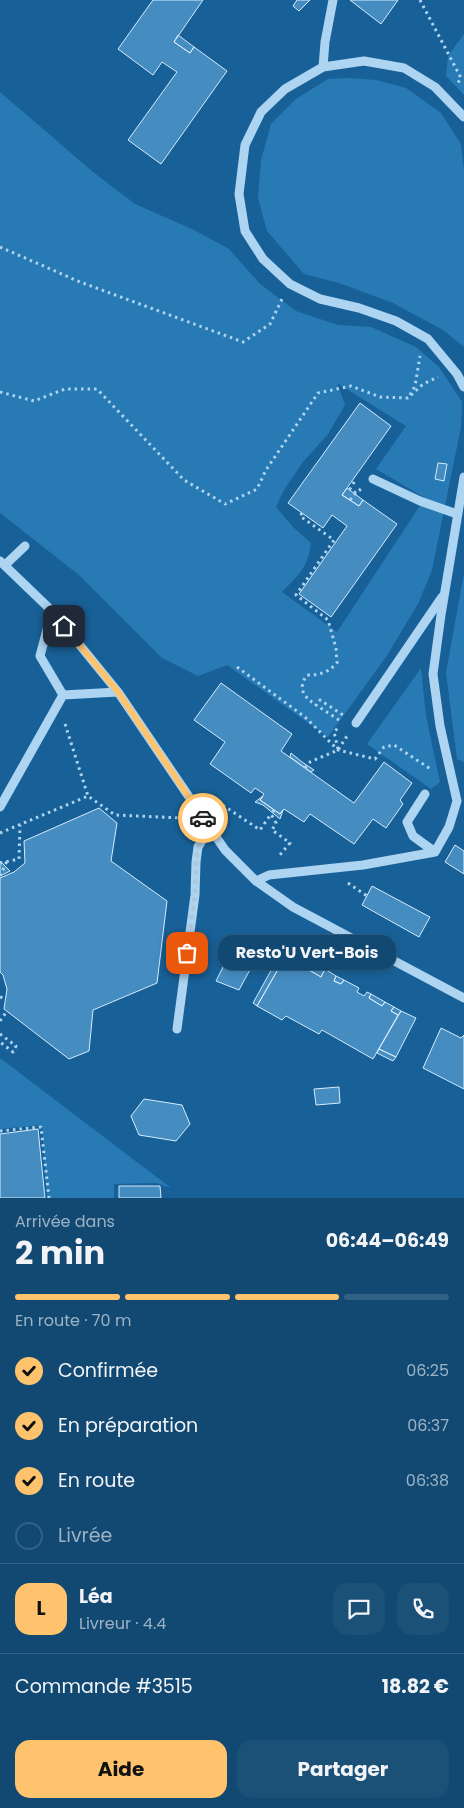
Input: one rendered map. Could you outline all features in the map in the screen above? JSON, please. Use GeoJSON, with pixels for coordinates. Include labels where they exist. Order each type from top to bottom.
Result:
{"type":"FeatureCollection","features":[{"type":"Feature","properties":{"kind":"street"},"geometry":{"type":"LineString","coordinates":[[323,67],[332,0]]}},
{"type":"Feature","properties":{"kind":"street"},"geometry":{"type":"LineString","coordinates":[[464,117],[435,87],[404,68],[364,61],[323,67],[285,89],[261,112],[245,145],[239,194],[245,231],[263,259],[290,284],[320,299],[359,308],[396,321],[428,339],[457,374],[464,387]]}},
{"type":"Feature","properties":{"kind":"street"},"geometry":{"type":"LineString","coordinates":[[435,852],[449,827],[457,801],[440,726],[433,674],[444,594],[464,477]]}},
{"type":"Feature","properties":{"kind":"street"},"geometry":{"type":"LineString","coordinates":[[374,479],[420,501],[457,514]]}},
{"type":"Feature","properties":{"kind":"street"},"geometry":{"type":"LineString","coordinates":[[25,546],[2,563],[52,611],[118,692],[225,850],[256,881],[294,907],[464,998]]}},
{"type":"Feature","properties":{"kind":"street"},"geometry":{"type":"LineString","coordinates":[[356,723],[444,594]]}},
{"type":"Feature","properties":{"kind":"street"},"geometry":{"type":"LineString","coordinates":[[52,611],[40,656],[63,695]]}},
{"type":"Feature","properties":{"kind":"street"},"geometry":{"type":"LineString","coordinates":[[63,695],[118,692]]}},
{"type":"Feature","properties":{"kind":"street"},"geometry":{"type":"LineString","coordinates":[[0,807],[63,695]]}},
{"type":"Feature","properties":{"kind":"street"},"geometry":{"type":"LineString","coordinates":[[425,794],[408,822],[413,836],[435,852]]}},
{"type":"Feature","properties":{"kind":"street"},"geometry":{"type":"LineString","coordinates":[[177,1029],[195,895],[198,847],[203,839],[212,831]]}},
{"type":"Feature","properties":{"kind":"street"},"geometry":{"type":"LineString","coordinates":[[256,881],[269,875],[363,865],[435,852]]}},
{"type":"Feature","properties":{"kind":"path"},"geometry":{"type":"LineString","coordinates":[[420,0],[462,78],[446,98]]}},
{"type":"Feature","properties":{"kind":"path"},"geometry":{"type":"LineString","coordinates":[[0,247],[80,282],[243,342],[270,324],[290,284]]}},
{"type":"Feature","properties":{"kind":"path"},"geometry":{"type":"LineString","coordinates":[[408,398],[415,386],[420,362],[421,335]]}},
{"type":"Feature","properties":{"kind":"path"},"geometry":{"type":"LineString","coordinates":[[0,392],[34,400],[65,389],[97,389],[184,480],[225,504],[257,489],[266,470],[318,393],[351,386],[380,397],[408,398],[423,384],[446,373],[457,374]]}},
{"type":"Feature","properties":{"kind":"path"},"geometry":{"type":"LineString","coordinates":[[350,488],[355,493],[350,500]]}},
{"type":"Feature","properties":{"kind":"path"},"geometry":{"type":"LineString","coordinates":[[302,513],[300,516],[334,540],[296,595],[328,620],[336,648],[337,663],[331,670],[319,674],[306,675],[302,682],[302,691],[308,699],[345,724],[338,727],[334,732],[338,750]]}},
{"type":"Feature","properties":{"kind":"path"},"geometry":{"type":"LineString","coordinates":[[237,667],[305,717],[338,750],[375,759],[384,747],[394,745],[434,771]]}},
{"type":"Feature","properties":{"kind":"path"},"geometry":{"type":"LineString","coordinates":[[316,705],[320,700],[348,717]]}},
{"type":"Feature","properties":{"kind":"path"},"geometry":{"type":"LineString","coordinates":[[57,705],[88,796],[115,814],[182,818]]}},
{"type":"Feature","properties":{"kind":"path"},"geometry":{"type":"LineString","coordinates":[[305,768],[310,762],[338,750],[350,733]]}},
{"type":"Feature","properties":{"kind":"path"},"geometry":{"type":"LineString","coordinates":[[0,834],[88,796]]}},
{"type":"Feature","properties":{"kind":"path"},"geometry":{"type":"LineString","coordinates":[[212,798],[260,830],[274,810]]}},
{"type":"Feature","properties":{"kind":"path"},"geometry":{"type":"LineString","coordinates":[[271,814],[276,823],[272,830],[290,843],[279,856]]}},
{"type":"Feature","properties":{"kind":"path"},"geometry":{"type":"LineString","coordinates":[[0,862],[19,859],[20,825]]}},
{"type":"Feature","properties":{"kind":"path"},"geometry":{"type":"LineString","coordinates":[[0,876],[8,861]]}},
{"type":"Feature","properties":{"kind":"path"},"geometry":{"type":"LineString","coordinates":[[0,997],[6,999]]}},
{"type":"Feature","properties":{"kind":"path"},"geometry":{"type":"LineString","coordinates":[[0,1021],[7,1011]]}},
{"type":"Feature","properties":{"kind":"path"},"geometry":{"type":"LineString","coordinates":[[0,1034],[16,1046],[13,1052],[0,1042]]}},
{"type":"Feature","properties":{"kind":"path"},"geometry":{"type":"LineString","coordinates":[[0,1132],[41,1127],[48,1198]]}},
{"type":"Feature","properties":{"kind":"shaded area"},"geometry":{"type":"Polygon","coordinates":[[[464,34],[464,95],[446,76],[448,56],[464,34]]]}},
{"type":"Feature","properties":{"kind":"shaded area"},"geometry":{"type":"Polygon","coordinates":[[[328,79],[376,80],[406,88],[441,113],[461,144],[464,170],[464,347],[443,330],[393,303],[339,283],[304,274],[267,231],[258,198],[261,160],[271,124],[296,99],[328,79]]]}},
{"type":"Feature","properties":{"kind":"shaded area"},"geometry":{"type":"Polygon","coordinates":[[[0,92],[93,172],[135,204],[194,230],[229,249],[260,284],[296,311],[338,325],[371,327],[416,347],[439,367],[462,402],[461,427],[432,570],[418,604],[386,657],[328,737],[227,665],[198,676],[162,658],[79,575],[0,513],[0,92]],[[337,383],[345,405],[328,434],[303,462],[284,490],[276,507],[293,527],[311,543],[305,565],[282,592],[337,632],[425,498],[376,469],[406,426],[337,383]]]}},
{"type":"Feature","properties":{"kind":"shaded area"},"geometry":{"type":"Polygon","coordinates":[[[464,573],[464,762],[457,759],[446,673],[464,573]]]}},
{"type":"Feature","properties":{"kind":"shaded area"},"geometry":{"type":"Polygon","coordinates":[[[421,668],[426,716],[440,782],[431,789],[367,744],[421,668]]]}},
{"type":"Feature","properties":{"kind":"shaded area"},"geometry":{"type":"Polygon","coordinates":[[[0,1058],[171,1188],[157,1183],[114,1184],[114,1198],[47,1198],[42,1125],[0,1129],[0,1058]]]}},
{"type":"Feature","properties":{"kind":"building"},"geometry":{"type":"Polygon","coordinates":[[[153,0],[203,0],[174,42],[190,53],[194,47],[227,71],[161,164],[128,140],[177,72],[162,62],[153,75],[118,49],[153,0]]]}},
{"type":"Feature","properties":{"kind":"building"},"geometry":{"type":"Polygon","coordinates":[[[297,0],[310,0],[299,11],[293,6],[297,0]]]}},
{"type":"Feature","properties":{"kind":"building"},"geometry":{"type":"Polygon","coordinates":[[[350,0],[398,0],[381,24],[350,0]]]}},
{"type":"Feature","properties":{"kind":"building"},"geometry":{"type":"Polygon","coordinates":[[[178,35],[194,47],[190,53],[174,42],[178,35]]]}},
{"type":"Feature","properties":{"kind":"building"},"geometry":{"type":"Polygon","coordinates":[[[360,403],[391,426],[342,495],[359,506],[363,500],[397,524],[331,617],[299,594],[347,526],[332,515],[323,528],[288,503],[360,403]]]}},
{"type":"Feature","properties":{"kind":"building"},"geometry":{"type":"Polygon","coordinates":[[[438,463],[447,464],[444,481],[435,479],[438,463]]]}},
{"type":"Feature","properties":{"kind":"building"},"geometry":{"type":"Polygon","coordinates":[[[347,488],[363,500],[359,506],[342,495],[347,488]]]}},
{"type":"Feature","properties":{"kind":"building"},"geometry":{"type":"Polygon","coordinates":[[[221,683],[292,734],[281,751],[354,803],[384,762],[412,783],[400,800],[403,804],[386,828],[373,819],[354,844],[310,814],[304,822],[284,809],[280,814],[260,800],[264,794],[255,788],[251,793],[210,764],[225,742],[194,720],[221,683]]]}},
{"type":"Feature","properties":{"kind":"building"},"geometry":{"type":"Polygon","coordinates":[[[291,753],[314,770],[311,772],[290,757],[291,753]]]}},
{"type":"Feature","properties":{"kind":"building"},"geometry":{"type":"Polygon","coordinates":[[[263,796],[260,800],[280,814],[283,810],[280,819],[263,805],[255,802],[263,796]]]}},
{"type":"Feature","properties":{"kind":"building"},"geometry":{"type":"Polygon","coordinates":[[[99,808],[117,823],[111,861],[167,901],[157,983],[93,1010],[89,1051],[69,1059],[4,1009],[7,989],[3,975],[0,972],[0,878],[14,872],[25,863],[24,841],[99,808]]]}},
{"type":"Feature","properties":{"kind":"building"},"geometry":{"type":"Polygon","coordinates":[[[455,845],[464,851],[464,874],[445,862],[455,845]]]}},
{"type":"Feature","properties":{"kind":"building"},"geometry":{"type":"Polygon","coordinates":[[[0,861],[10,871],[0,876],[0,861]]]}},
{"type":"Feature","properties":{"kind":"building"},"geometry":{"type":"Polygon","coordinates":[[[372,886],[430,917],[419,937],[362,905],[372,886]]]}},
{"type":"Feature","properties":{"kind":"building"},"geometry":{"type":"Polygon","coordinates":[[[254,936],[265,942],[239,990],[216,981],[234,945],[245,951],[254,936]]]}},
{"type":"Feature","properties":{"kind":"building"},"geometry":{"type":"Polygon","coordinates":[[[284,947],[289,950],[257,1006],[253,1003],[284,947]]]}},
{"type":"Feature","properties":{"kind":"building"},"geometry":{"type":"Polygon","coordinates":[[[289,950],[312,963],[309,970],[321,977],[325,969],[336,976],[334,981],[341,984],[344,980],[359,988],[357,992],[364,996],[367,992],[371,994],[369,998],[382,1006],[385,1002],[394,1007],[391,1011],[398,1015],[373,1059],[322,1030],[319,1034],[286,1016],[282,1020],[257,1006],[289,950]]]}},
{"type":"Feature","properties":{"kind":"building"},"geometry":{"type":"Polygon","coordinates":[[[312,963],[325,969],[321,977],[309,970],[312,963]]]}},
{"type":"Feature","properties":{"kind":"building"},"geometry":{"type":"Polygon","coordinates":[[[336,976],[344,980],[341,984],[334,981],[336,976]]]}},
{"type":"Feature","properties":{"kind":"building"},"geometry":{"type":"Polygon","coordinates":[[[371,994],[385,1002],[382,1006],[369,998],[371,994]]]}},
{"type":"Feature","properties":{"kind":"building"},"geometry":{"type":"Polygon","coordinates":[[[394,1007],[401,1011],[398,1015],[391,1011],[394,1007]]]}},
{"type":"Feature","properties":{"kind":"building"},"geometry":{"type":"Polygon","coordinates":[[[401,1011],[416,1018],[396,1057],[379,1049],[401,1011]]]}},
{"type":"Feature","properties":{"kind":"building"},"geometry":{"type":"Polygon","coordinates":[[[441,1028],[461,1038],[464,1035],[464,1089],[423,1068],[441,1028]]]}},
{"type":"Feature","properties":{"kind":"building"},"geometry":{"type":"Polygon","coordinates":[[[379,1049],[396,1057],[393,1061],[377,1053],[379,1049]]]}},
{"type":"Feature","properties":{"kind":"building"},"geometry":{"type":"Polygon","coordinates":[[[339,1087],[340,1103],[316,1105],[314,1089],[339,1087]]]}},
{"type":"Feature","properties":{"kind":"building"},"geometry":{"type":"Polygon","coordinates":[[[144,1099],[182,1105],[190,1124],[176,1141],[139,1135],[131,1116],[144,1099]]]}},
{"type":"Feature","properties":{"kind":"building"},"geometry":{"type":"Polygon","coordinates":[[[38,1129],[45,1198],[0,1198],[0,1134],[38,1129]]]}},
{"type":"Feature","properties":{"kind":"building"},"geometry":{"type":"Polygon","coordinates":[[[119,1186],[160,1186],[161,1198],[119,1198],[119,1186]]]}},
{"type":"Feature","properties":{"kind":"way so far"},"geometry":{"type":"LineString","coordinates":[[187,953],[195,895],[198,847],[203,839],[212,831],[203,818]]}},
{"type":"Feature","properties":{"kind":"place","name":"Resto'U Vert-Bois"},"geometry":{"type":"Point","coordinates":[187,953]}},
{"type":"Feature","properties":{"kind":"route"},"geometry":{"type":"LineString","coordinates":[[64,626],[118,692],[203,818]]}}]}
